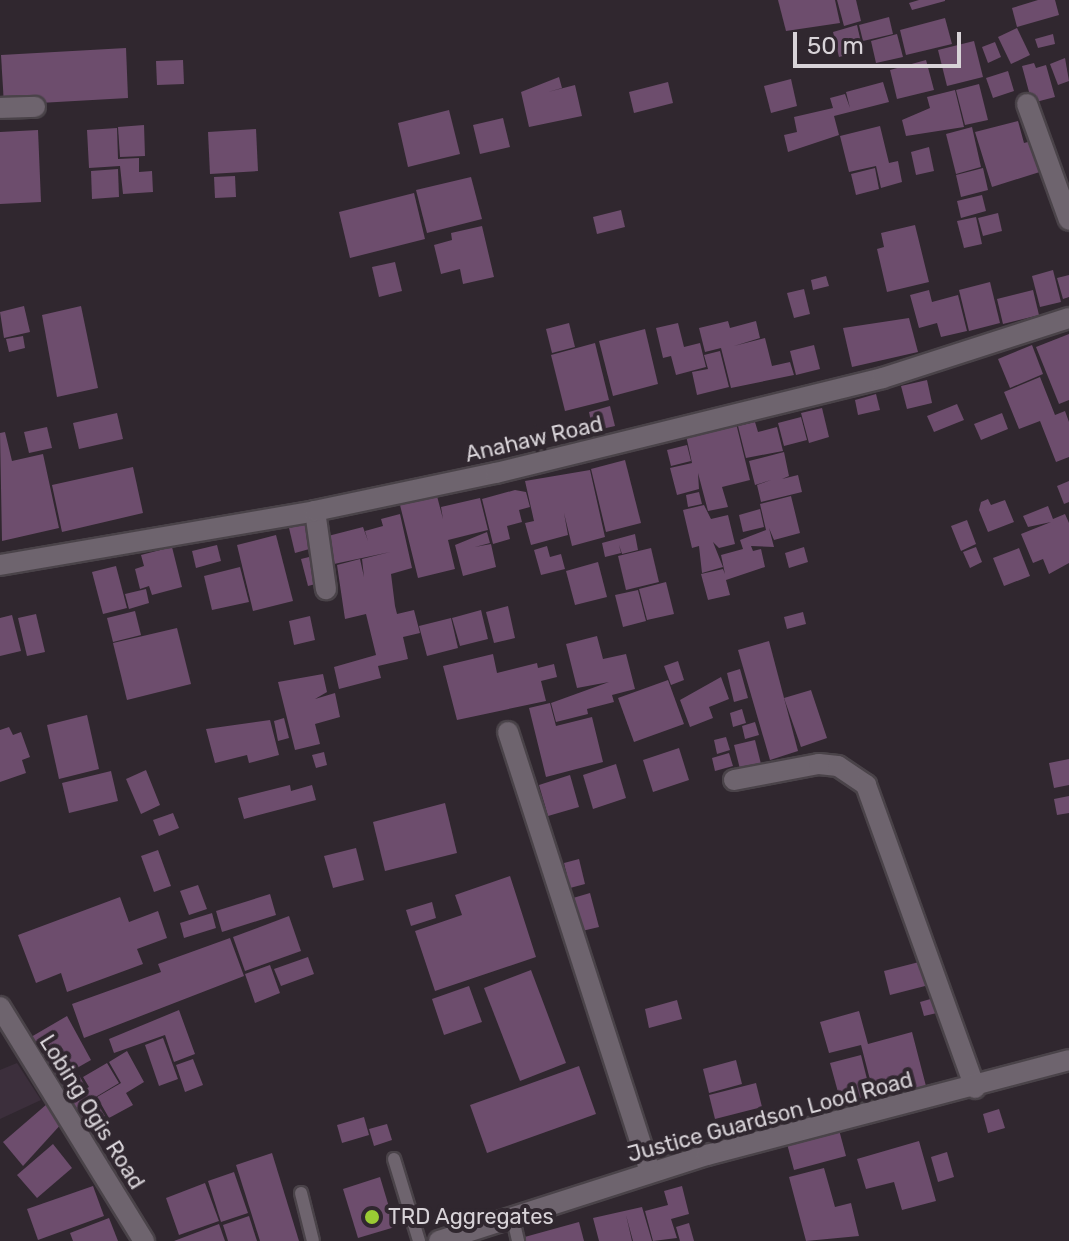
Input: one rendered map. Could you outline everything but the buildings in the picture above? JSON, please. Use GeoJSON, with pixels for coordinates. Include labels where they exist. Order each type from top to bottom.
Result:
{"type":"FeatureCollection","features":[{"type":"Feature","properties":{"kind":"street"},"geometry":{"type":"LineString","coordinates":[[1027,104],[1069,220]]}},
{"type":"Feature","properties":{"kind":"street"},"geometry":{"type":"LineString","coordinates":[[0,108],[35,107]]}},
{"type":"Feature","properties":{"kind":"street","name":"Anahaw Road"},"geometry":{"type":"LineString","coordinates":[[0,565],[315,511],[780,404],[980,349],[1069,318]]}},
{"type":"Feature","properties":{"kind":"street"},"geometry":{"type":"LineString","coordinates":[[315,511],[326,589]]}},
{"type":"Feature","properties":{"kind":"street"},"geometry":{"type":"LineString","coordinates":[[508,732],[650,1172]]}},
{"type":"Feature","properties":{"kind":"street"},"geometry":{"type":"LineString","coordinates":[[734,780],[819,764],[838,766],[866,785],[975,1088]]}},
{"type":"Feature","properties":{"kind":"street","name":"Lobing Ogis Road"},"geometry":{"type":"LineString","coordinates":[[0,1007],[144,1241]]}},
{"type":"Feature","properties":{"kind":"street","name":"Justice Guardson Lood Road"},"geometry":{"type":"LineString","coordinates":[[439,1241],[650,1172],[975,1088],[1069,1060]]}},
{"type":"Feature","properties":{"kind":"lane"},"geometry":{"type":"LineString","coordinates":[[394,1159],[419,1241]]}},
{"type":"Feature","properties":{"kind":"lane"},"geometry":{"type":"LineString","coordinates":[[301,1193],[313,1241]]}},
{"type":"Feature","properties":{"kind":"lane"},"geometry":{"type":"LineString","coordinates":[[513,1219],[518,1241]]}},
{"type":"Feature","properties":{"kind":"shaded area"},"geometry":{"type":"Polygon","coordinates":[[[17,1063],[41,1100],[0,1119],[0,1070],[17,1063]]]}},
{"type":"Feature","properties":{"kind":"place","name":"TRD Aggregates"},"geometry":{"type":"Point","coordinates":[372,1217]}}]}
